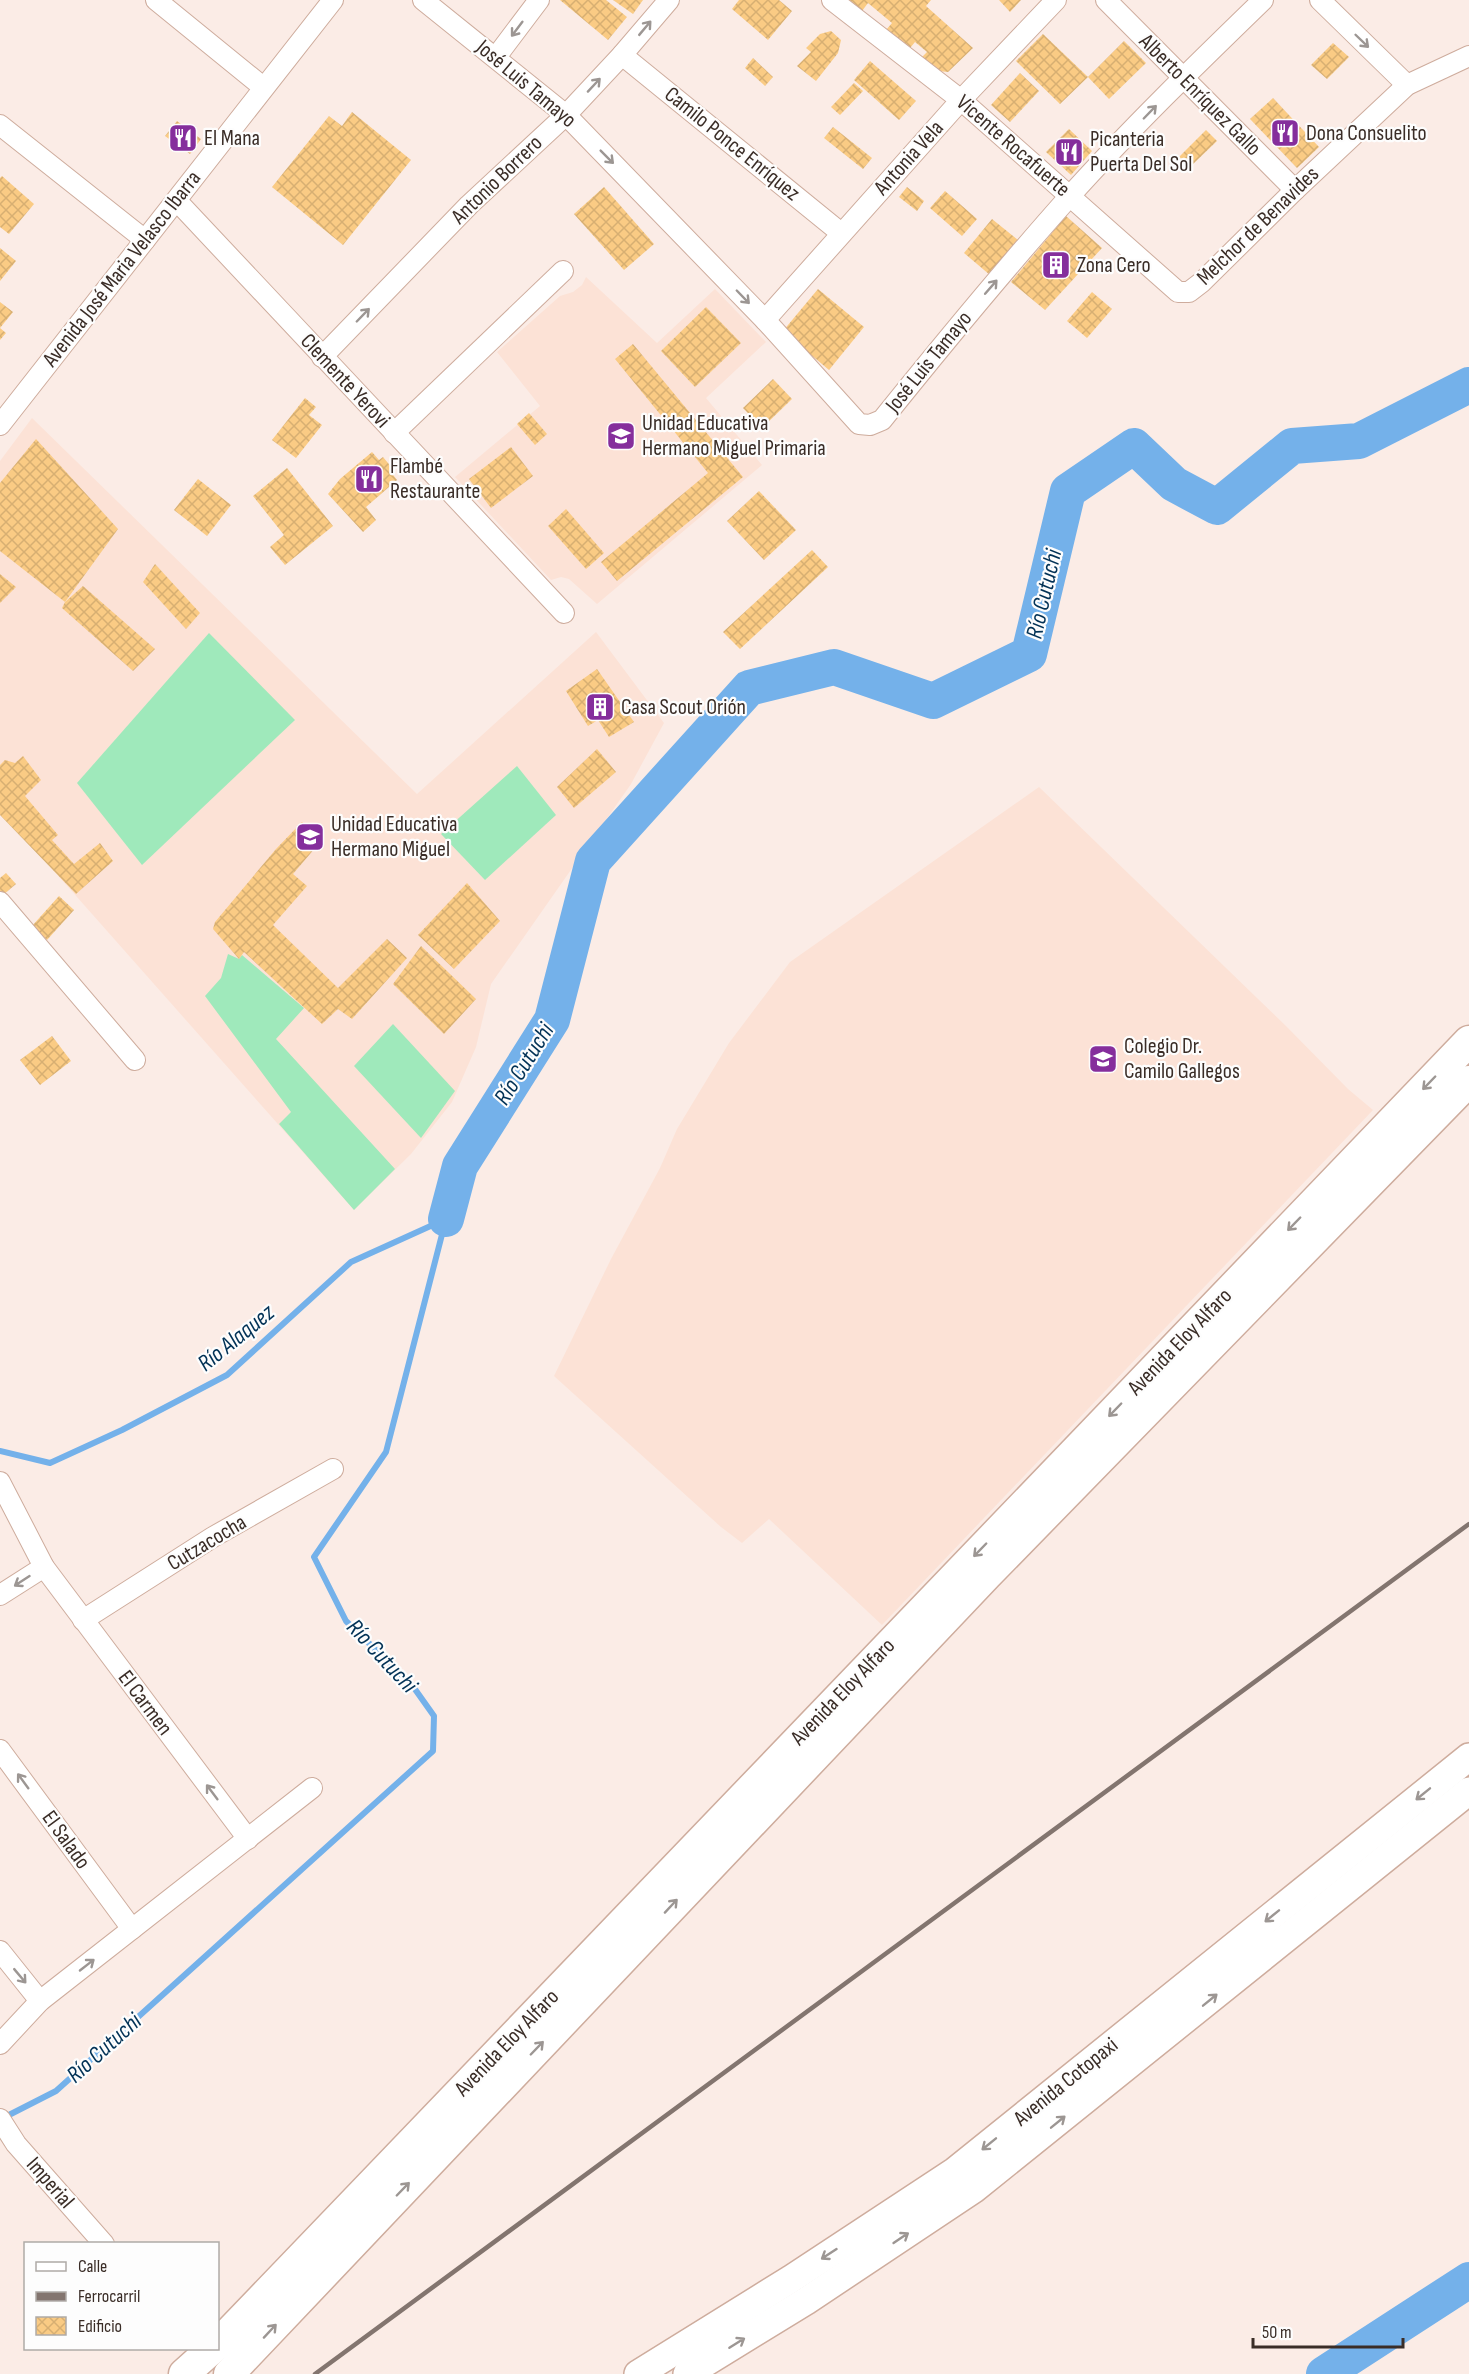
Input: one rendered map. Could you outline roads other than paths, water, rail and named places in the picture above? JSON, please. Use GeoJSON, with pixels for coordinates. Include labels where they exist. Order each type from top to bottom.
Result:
{"type":"FeatureCollection","features":[{"type":"Feature","properties":{"kind":"main road","name":"Avenida Eloy Alfaro"},"geometry":{"type":"LineString","coordinates":[[219,2337],[1469,1041]]}},
{"type":"Feature","properties":{"kind":"main road","name":"Avenida Eloy Alfaro"},"geometry":{"type":"LineString","coordinates":[[230,2374],[979,1583],[1469,1081]]}},
{"type":"Feature","properties":{"kind":"main road","name":"Avenida Cotopaxi"},"geometry":{"type":"LineString","coordinates":[[638,2374],[791,2279],[955,2171],[1469,1757]]}},
{"type":"Feature","properties":{"kind":"main road","name":"Avenida Cotopaxi"},"geometry":{"type":"LineString","coordinates":[[687,2374],[806,2301],[974,2189],[1469,1791]]}},
{"type":"Feature","properties":{"kind":"street"},"geometry":{"type":"LineString","coordinates":[[156,0],[263,87]]}},
{"type":"Feature","properties":{"kind":"street","name":"Avenida José Maria Velasco Ibarra"},"geometry":{"type":"LineString","coordinates":[[0,425],[333,0]]}},
{"type":"Feature","properties":{"kind":"street","name":"José Luis Tamayo"},"geometry":{"type":"LineString","coordinates":[[423,0],[566,115],[765,320],[859,424],[870,425],[882,420],[966,315],[1070,196],[1183,78],[1263,0]]}},
{"type":"Feature","properties":{"kind":"street"},"geometry":{"type":"LineString","coordinates":[[496,57],[539,0]]}},
{"type":"Feature","properties":{"kind":"street","name":"Antonio Borrero"},"geometry":{"type":"LineString","coordinates":[[322,357],[469,205],[566,115],[669,0]]}},
{"type":"Feature","properties":{"kind":"street","name":"Vicente Rocafuerte"},"geometry":{"type":"LineString","coordinates":[[832,0],[961,100],[1178,292],[1189,291]]}},
{"type":"Feature","properties":{"kind":"street","name":"Antonia Vela"},"geometry":{"type":"LineString","coordinates":[[765,320],[961,100],[1056,0]]}},
{"type":"Feature","properties":{"kind":"street","name":"Alberto Enríquez Gallo"},"geometry":{"type":"LineString","coordinates":[[1106,0],[1295,190]]}},
{"type":"Feature","properties":{"kind":"street"},"geometry":{"type":"LineString","coordinates":[[1320,0],[1407,85]]}},
{"type":"Feature","properties":{"kind":"street","name":"Camilo Ponce Enríquez"},"geometry":{"type":"LineString","coordinates":[[622,55],[841,233]]}},
{"type":"Feature","properties":{"kind":"street","name":"Melchor de Benavides"},"geometry":{"type":"LineString","coordinates":[[1189,291],[1202,282],[1295,190],[1407,85],[1469,56]]}},
{"type":"Feature","properties":{"kind":"street"},"geometry":{"type":"LineString","coordinates":[[2,130],[145,240]]}},
{"type":"Feature","properties":{"kind":"street","name":"Clemente Yerovi"},"geometry":{"type":"LineString","coordinates":[[177,201],[564,613]]}},
{"type":"Feature","properties":{"kind":"street"},"geometry":{"type":"LineString","coordinates":[[394,433],[563,271]]}},
{"type":"Feature","properties":{"kind":"street"},"geometry":{"type":"LineString","coordinates":[[0,902],[135,1060]]}},
{"type":"Feature","properties":{"kind":"street","name":"Cutzacocha"},"geometry":{"type":"LineString","coordinates":[[83,1620],[213,1537],[333,1469]]}},
{"type":"Feature","properties":{"kind":"street","name":"El Carmen"},"geometry":{"type":"LineString","coordinates":[[0,1482],[40,1558],[83,1620],[248,1839]]}},
{"type":"Feature","properties":{"kind":"street"},"geometry":{"type":"LineString","coordinates":[[0,1595],[40,1558]]}},
{"type":"Feature","properties":{"kind":"street","name":"El Salado"},"geometry":{"type":"LineString","coordinates":[[0,1750],[132,1929]]}},
{"type":"Feature","properties":{"kind":"street"},"geometry":{"type":"LineString","coordinates":[[0,2044],[40,2001],[312,1788]]}},
{"type":"Feature","properties":{"kind":"street"},"geometry":{"type":"LineString","coordinates":[[0,1952],[40,2001]]}},
{"type":"Feature","properties":{"kind":"street","name":"Imperial"},"geometry":{"type":"LineString","coordinates":[[0,2119],[16,2144],[102,2242]]}},
{"type":"Feature","properties":{"kind":"waterway","name":"Río Cutuchi"},"geometry":{"type":"LineString","coordinates":[[446,1219],[460,1166],[552,1020],[593,861],[749,688],[834,667],[933,701],[1029,654],[1068,491],[1134,446],[1174,484],[1217,507],[1292,446],[1359,441],[1469,385]]}},
{"type":"Feature","properties":{"kind":"waterway","name":"Río Alaquez"},"geometry":{"type":"LineString","coordinates":[[0,1451],[50,1463],[122,1430],[227,1375],[351,1262],[446,1219]]}},
{"type":"Feature","properties":{"kind":"waterway","name":"Río Cutuchi"},"geometry":{"type":"LineString","coordinates":[[3,2118],[56,2091],[433,1751],[434,1716],[412,1685],[346,1621],[314,1557],[386,1452],[446,1219]]}},
{"type":"Feature","properties":{"kind":"waterway"},"geometry":{"type":"LineString","coordinates":[[1324,2374],[1469,2280]]}},
{"type":"Feature","properties":{"kind":"railway"},"geometry":{"type":"LineString","coordinates":[[315,2374],[1469,1524]]}},
{"type":"Feature","properties":{"kind":"place","name":"Dona Consuelito"},"geometry":{"type":"Point","coordinates":[1285,133]}},
{"type":"Feature","properties":{"kind":"place","name":"El Mana"},"geometry":{"type":"Point","coordinates":[183,138]}},
{"type":"Feature","properties":{"kind":"place","name":"Picanteria Puerta Del Sol"},"geometry":{"type":"Point","coordinates":[1069,152]}},
{"type":"Feature","properties":{"kind":"place","name":"Zona Cero"},"geometry":{"type":"Point","coordinates":[1056,265]}},
{"type":"Feature","properties":{"kind":"place","name":"Unidad Educativa Hermano Miguel Primaria"},"geometry":{"type":"Point","coordinates":[621,436]}},
{"type":"Feature","properties":{"kind":"place","name":"Flambé Restaurante"},"geometry":{"type":"Point","coordinates":[369,479]}},
{"type":"Feature","properties":{"kind":"place","name":"Casa Scout Orión"},"geometry":{"type":"Point","coordinates":[600,707]}},
{"type":"Feature","properties":{"kind":"place","name":"Unidad Educativa Hermano Miguel"},"geometry":{"type":"Point","coordinates":[310,837]}},
{"type":"Feature","properties":{"kind":"place","name":"Colegio Dr. Camilo Gallegos"},"geometry":{"type":"Point","coordinates":[1103,1059]}}]}
